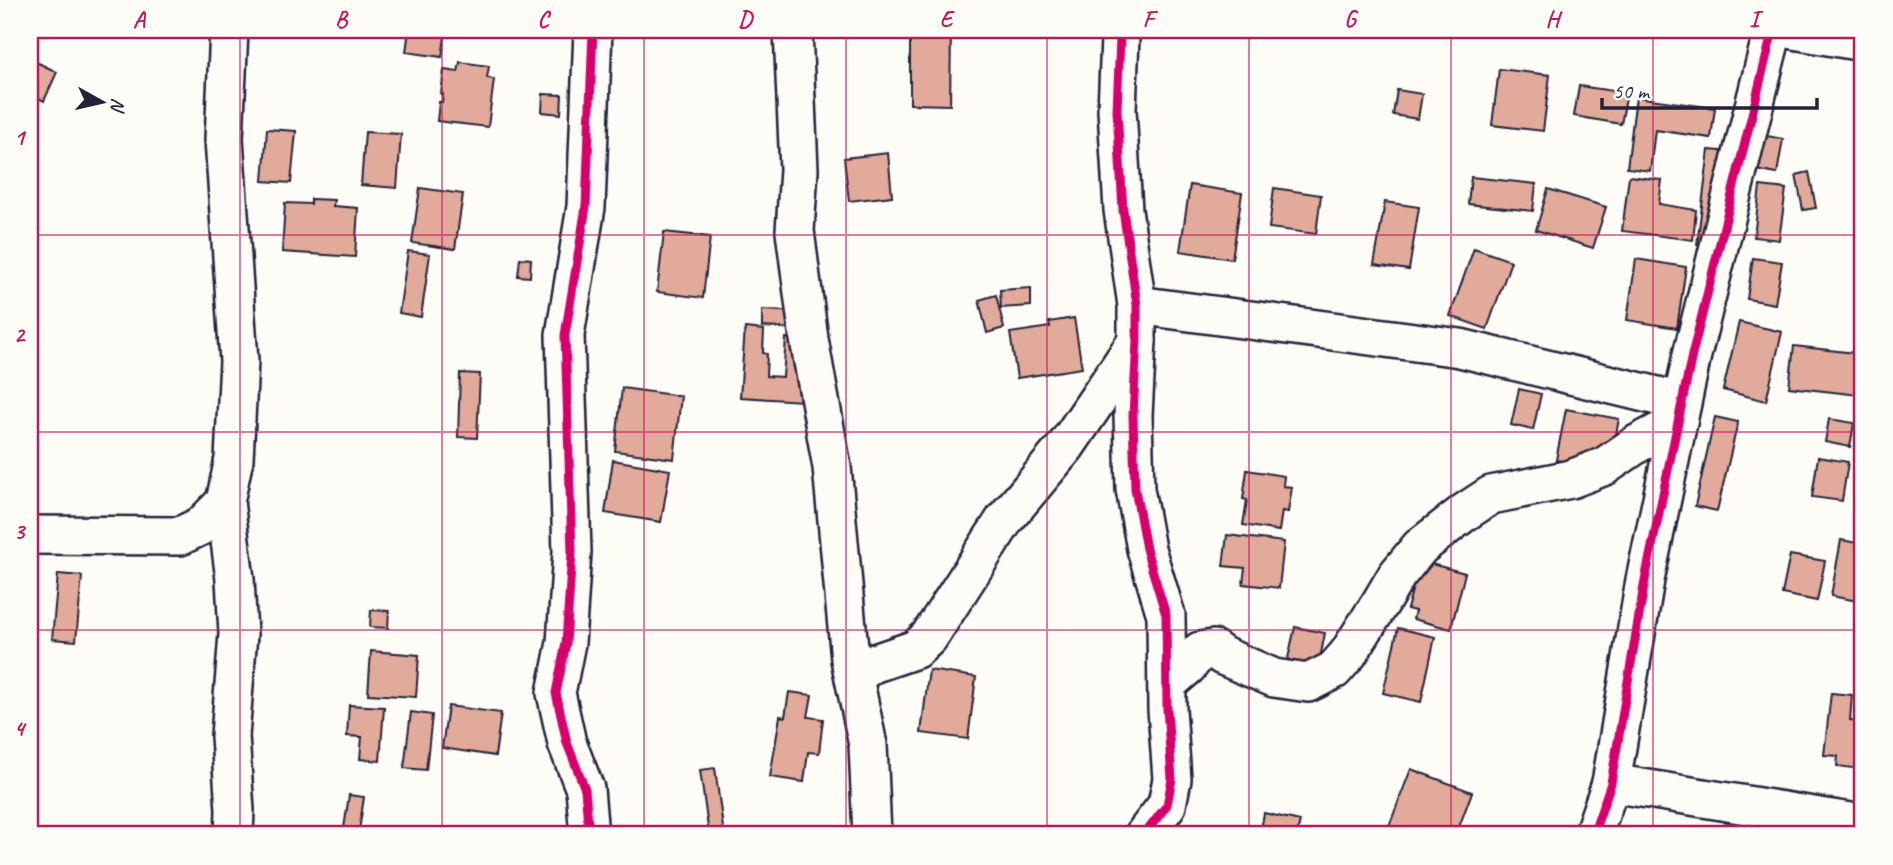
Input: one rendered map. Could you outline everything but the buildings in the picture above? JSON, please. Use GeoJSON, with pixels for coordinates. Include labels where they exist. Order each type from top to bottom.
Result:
{"type":"FeatureCollection","features":[{"type":"Feature","properties":{"kind":"street"},"geometry":{"type":"LineString","coordinates":[[229,30],[224,139],[239,360],[234,459],[225,502],[235,579],[238,634],[230,736],[234,835]]}},
{"type":"Feature","properties":{"kind":"street"},"geometry":{"type":"LineString","coordinates":[[589,835],[585,789],[567,743],[556,693],[566,642],[572,552],[565,335],[586,207],[593,30]]}},
{"type":"Feature","properties":{"kind":"street"},"geometry":{"type":"LineString","coordinates":[[793,30],[799,170],[795,231],[809,339],[832,467],[850,659],[868,746],[872,835]]}},
{"type":"Feature","properties":{"kind":"street"},"geometry":{"type":"LineString","coordinates":[[1119,30],[1117,110],[1122,198],[1137,323],[1133,415],[1135,489],[1146,549],[1166,615],[1172,779],[1167,805],[1144,835]]}},
{"type":"Feature","properties":{"kind":"street"},"geometry":{"type":"LineString","coordinates":[[1593,835],[1611,783],[1645,580],[1692,355],[1773,30]]}},
{"type":"Feature","properties":{"kind":"street"},"geometry":{"type":"LineString","coordinates":[[1794,30],[1863,43]]}},
{"type":"Feature","properties":{"kind":"street"},"geometry":{"type":"LineString","coordinates":[[854,677],[873,663],[916,649],[929,637],[1004,519],[1066,446],[1137,323]]}},
{"type":"Feature","properties":{"kind":"street"},"geometry":{"type":"LineString","coordinates":[[1137,323],[1460,348],[1680,412]]}},
{"type":"Feature","properties":{"kind":"street"},"geometry":{"type":"LineString","coordinates":[[1167,684],[1188,666],[1200,651],[1213,649],[1223,656],[1275,678],[1308,683],[1325,675],[1334,670],[1348,654],[1397,575],[1420,547],[1465,512],[1490,495],[1572,479],[1605,466],[1680,412]]}},
{"type":"Feature","properties":{"kind":"street"},"geometry":{"type":"LineString","coordinates":[[30,535],[180,536],[201,526],[225,502]]}},
{"type":"Feature","properties":{"kind":"street"},"geometry":{"type":"LineString","coordinates":[[1611,783],[1863,824]]}},
{"type":"Feature","properties":{"kind":"cycle path"},"geometry":{"type":"LineString","coordinates":[[589,835],[585,789],[567,743],[556,693],[566,643],[572,552],[565,335],[586,207],[593,30]]}},
{"type":"Feature","properties":{"kind":"cycle path"},"geometry":{"type":"LineString","coordinates":[[1119,30],[1117,110],[1123,210],[1137,305],[1133,415],[1135,489],[1146,549],[1166,615],[1167,709],[1172,779],[1167,805],[1144,835]]}},
{"type":"Feature","properties":{"kind":"cycle path"},"geometry":{"type":"LineString","coordinates":[[1593,835],[1611,783],[1645,580],[1692,355],[1773,30]]}}]}
